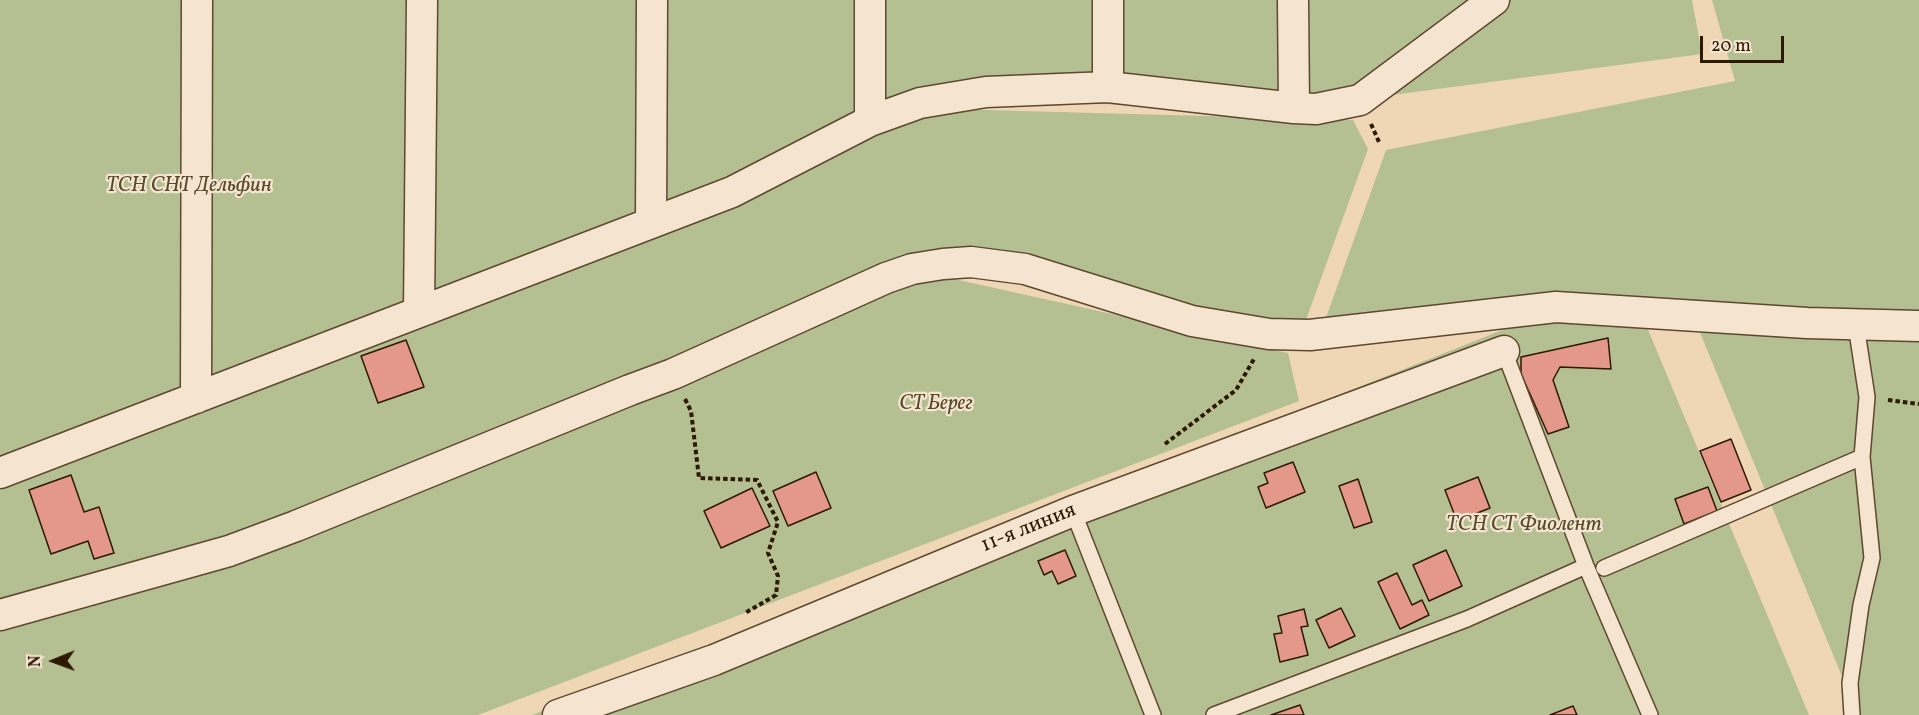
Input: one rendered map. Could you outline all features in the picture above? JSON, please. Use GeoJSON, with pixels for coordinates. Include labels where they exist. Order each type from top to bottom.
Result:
{"type":"FeatureCollection","features":[{"type":"Feature","properties":{"kind":"street"},"geometry":{"type":"LineString","coordinates":[[196,398],[197,0]]}},
{"type":"Feature","properties":{"kind":"street"},"geometry":{"type":"LineString","coordinates":[[419,312],[422,0]]}},
{"type":"Feature","properties":{"kind":"street"},"geometry":{"type":"LineString","coordinates":[[651,223],[652,0]]}},
{"type":"Feature","properties":{"kind":"street"},"geometry":{"type":"LineString","coordinates":[[870,0],[870,121]]}},
{"type":"Feature","properties":{"kind":"street"},"geometry":{"type":"LineString","coordinates":[[1108,0],[1108,87]]}},
{"type":"Feature","properties":{"kind":"street"},"geometry":{"type":"LineString","coordinates":[[1293,0],[1294,108]]}},
{"type":"Feature","properties":{"kind":"street"},"geometry":{"type":"LineString","coordinates":[[0,473],[732,192],[870,121],[920,103],[986,92],[1108,87],[1316,109],[1360,100],[1494,0]]}},
{"type":"Feature","properties":{"kind":"street"},"geometry":{"type":"LineString","coordinates":[[0,615],[229,551],[673,374],[886,278],[912,269],[943,264],[971,262],[1025,268],[1192,321],[1269,334],[1310,335],[1556,308],[1856,326],[1919,326]]}},
{"type":"Feature","properties":{"kind":"street","name":"11-я линия"},"geometry":{"type":"LineString","coordinates":[[558,715],[714,660],[1073,511],[1504,351]]}},
{"type":"Feature","properties":{"kind":"lane"},"geometry":{"type":"LineString","coordinates":[[1852,715],[1850,683],[1861,605],[1872,558],[1862,457],[1867,398],[1856,326]]}},
{"type":"Feature","properties":{"kind":"lane"},"geometry":{"type":"LineString","coordinates":[[1504,351],[1586,566],[1650,715]]}},
{"type":"Feature","properties":{"kind":"lane"},"geometry":{"type":"LineString","coordinates":[[1604,568],[1862,457]]}},
{"type":"Feature","properties":{"kind":"lane"},"geometry":{"type":"LineString","coordinates":[[1073,511],[1153,715]]}},
{"type":"Feature","properties":{"kind":"lane"},"geometry":{"type":"LineString","coordinates":[[1214,715],[1467,619],[1586,566]]}},
{"type":"Feature","properties":{"kind":"path"},"geometry":{"type":"LineString","coordinates":[[1164,445],[1236,390],[1269,334]]}},
{"type":"Feature","properties":{"kind":"path"},"geometry":{"type":"LineString","coordinates":[[673,374],[691,411],[699,478],[757,480],[778,522],[768,553],[778,576],[776,595],[738,618]]}},
{"type":"Feature","properties":{"kind":"path"},"geometry":{"type":"LineString","coordinates":[[1867,398],[1919,405]]}},
{"type":"Feature","properties":{"kind":"green space","name":"ТСН СНТ Дельфин"},"geometry":{"type":"Polygon","coordinates":[[[0,0],[1692,0],[1702,54],[1294,108],[948,101],[0,460],[0,0]]]}},
{"type":"Feature","properties":{"kind":"green space"},"geometry":{"type":"Polygon","coordinates":[[[1712,0],[1919,0],[1919,715],[1858,715],[1689,306],[1323,326],[1386,150],[1735,81],[1712,0]]]}},
{"type":"Feature","properties":{"kind":"green space"},"geometry":{"type":"Polygon","coordinates":[[[948,109],[1353,120],[1368,149],[1303,328],[935,255],[264,527],[0,598],[0,490],[742,199],[875,133],[948,109]]]}},
{"type":"Feature","properties":{"kind":"green space","name":"СТ Берег"},"geometry":{"type":"Polygon","coordinates":[[[927,273],[1288,353],[1299,401],[478,715],[0,715],[0,629],[927,273]]]}},
{"type":"Feature","properties":{"kind":"green space","name":"ТСН СТ Фиолент"},"geometry":{"type":"Polygon","coordinates":[[[1641,313],[1809,715],[532,715],[1515,325],[1641,313]]]}},
{"type":"Feature","properties":{"kind":"building"},"geometry":{"type":"Polygon","coordinates":[[[1608,338],[1611,369],[1560,367],[1553,380],[1569,427],[1548,434],[1521,374],[1521,357],[1608,338]]]}},
{"type":"Feature","properties":{"kind":"building"},"geometry":{"type":"Polygon","coordinates":[[[406,340],[424,387],[378,403],[361,356],[406,340]]]}},
{"type":"Feature","properties":{"kind":"building"},"geometry":{"type":"Polygon","coordinates":[[[1731,439],[1751,490],[1721,502],[1700,451],[1731,439]]]}},
{"type":"Feature","properties":{"kind":"building"},"geometry":{"type":"Polygon","coordinates":[[[1293,462],[1305,492],[1266,508],[1258,487],[1268,483],[1264,473],[1293,462]]]}},
{"type":"Feature","properties":{"kind":"building"},"geometry":{"type":"Polygon","coordinates":[[[816,472],[831,508],[788,526],[773,491],[816,472]]]}},
{"type":"Feature","properties":{"kind":"building"},"geometry":{"type":"Polygon","coordinates":[[[71,475],[84,512],[99,507],[114,553],[94,559],[88,541],[51,554],[29,490],[71,475]]]}},
{"type":"Feature","properties":{"kind":"building"},"geometry":{"type":"Polygon","coordinates":[[[1478,477],[1490,508],[1457,521],[1445,490],[1478,477]]]}},
{"type":"Feature","properties":{"kind":"building"},"geometry":{"type":"Polygon","coordinates":[[[1358,479],[1372,522],[1354,528],[1339,486],[1358,479]]]}},
{"type":"Feature","properties":{"kind":"building"},"geometry":{"type":"Polygon","coordinates":[[[1708,487],[1717,511],[1684,524],[1675,499],[1708,487]]]}},
{"type":"Feature","properties":{"kind":"building"},"geometry":{"type":"Polygon","coordinates":[[[752,488],[770,526],[721,548],[704,511],[752,488]]]}},
{"type":"Feature","properties":{"kind":"building"},"geometry":{"type":"Polygon","coordinates":[[[1065,550],[1076,576],[1058,584],[1052,571],[1044,575],[1038,561],[1065,550]]]}},
{"type":"Feature","properties":{"kind":"building"},"geometry":{"type":"Polygon","coordinates":[[[1446,550],[1462,586],[1429,601],[1413,565],[1446,550]]]}},
{"type":"Feature","properties":{"kind":"building"},"geometry":{"type":"Polygon","coordinates":[[[1397,573],[1412,605],[1422,600],[1429,615],[1400,629],[1378,582],[1397,573]]]}},
{"type":"Feature","properties":{"kind":"building"},"geometry":{"type":"Polygon","coordinates":[[[1341,608],[1355,636],[1329,648],[1316,620],[1341,608]]]}},
{"type":"Feature","properties":{"kind":"building"},"geometry":{"type":"Polygon","coordinates":[[[1304,609],[1308,626],[1301,627],[1308,655],[1280,662],[1274,634],[1282,633],[1278,616],[1304,609]]]}},
{"type":"Feature","properties":{"kind":"building"},"geometry":{"type":"Polygon","coordinates":[[[1300,705],[1304,715],[1271,715],[1300,705]]]}},
{"type":"Feature","properties":{"kind":"building"},"geometry":{"type":"Polygon","coordinates":[[[1573,706],[1577,715],[1550,715],[1573,706]]]}}]}
